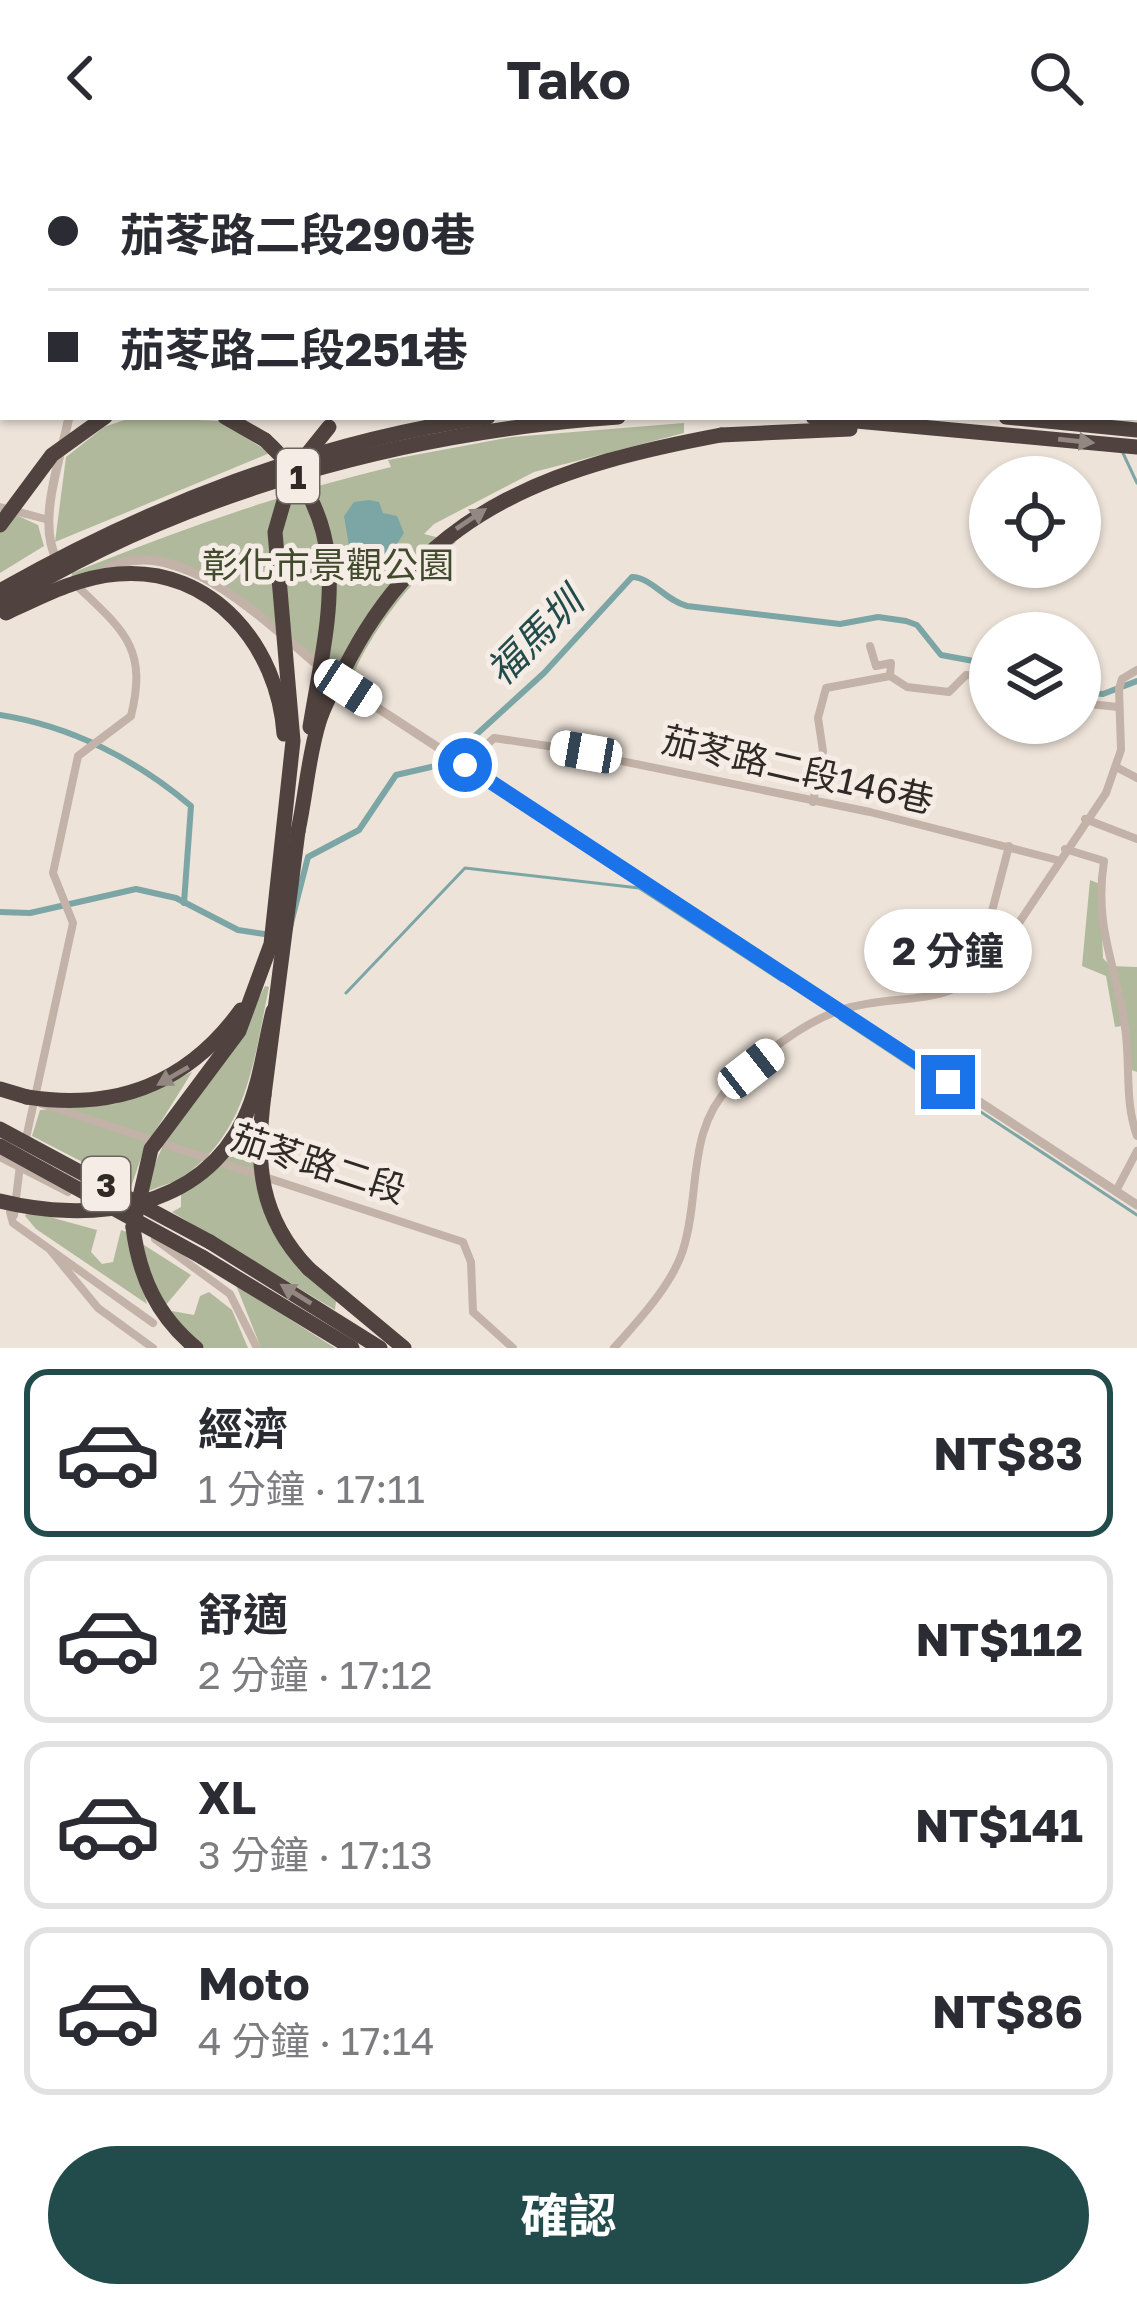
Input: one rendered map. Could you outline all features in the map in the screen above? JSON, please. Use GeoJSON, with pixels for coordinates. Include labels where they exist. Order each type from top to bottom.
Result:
{"type":"FeatureCollection","features":[{"type":"Feature","properties":{"kind":"highway"},"geometry":{"type":"LineString","coordinates":[[0,525],[52,455],[101,420]]}},
{"type":"Feature","properties":{"kind":"highway"},"geometry":{"type":"LineString","coordinates":[[230,420],[266,440],[291,466],[309,492],[328,538],[329,614],[273,1011],[259,1165],[271,1217],[309,1269],[404,1348]]}},
{"type":"Feature","properties":{"kind":"highway"},"geometry":{"type":"LineString","coordinates":[[196,1348],[171,1324],[148,1288],[133,1227],[151,1148],[239,1031],[271,944],[290,788],[293,718],[275,532],[292,473],[336,420]]}},
{"type":"Feature","properties":{"kind":"highway","name":"1"},"geometry":{"type":"LineString","coordinates":[[0,591],[112,533],[204,494],[352,445],[473,420]]}},
{"type":"Feature","properties":{"kind":"highway","name":"1"},"geometry":{"type":"LineString","coordinates":[[0,606],[169,523],[316,470],[516,427],[587,420]]}},
{"type":"Feature","properties":{"kind":"highway"},"geometry":{"type":"LineString","coordinates":[[860,420],[1137,447]]}},
{"type":"Feature","properties":{"kind":"highway"},"geometry":{"type":"LineString","coordinates":[[1036,420],[1137,430]]}},
{"type":"Feature","properties":{"kind":"highway"},"geometry":{"type":"LineString","coordinates":[[298,831],[328,700],[384,600],[436,544],[468,519],[537,482],[628,454],[722,434],[914,424]]}},
{"type":"Feature","properties":{"kind":"highway"},"geometry":{"type":"LineString","coordinates":[[0,616],[65,586],[118,574],[168,579],[204,595],[250,633],[274,679],[290,788]]}},
{"type":"Feature","properties":{"kind":"highway"},"geometry":{"type":"LineString","coordinates":[[0,1089],[58,1102],[107,1099],[152,1088],[194,1064],[253,993]]}},
{"type":"Feature","properties":{"kind":"highway"},"geometry":{"type":"LineString","coordinates":[[0,1202],[61,1211],[120,1209],[147,1202],[191,1180],[214,1162],[242,1124],[273,1011]]}},
{"type":"Feature","properties":{"kind":"highway","name":"3"},"geometry":{"type":"LineString","coordinates":[[0,1129],[172,1220],[380,1348]]}},
{"type":"Feature","properties":{"kind":"highway","name":"3"},"geometry":{"type":"LineString","coordinates":[[0,1146],[123,1210],[352,1348]]}},
{"type":"Feature","properties":{"kind":"street"},"geometry":{"type":"LineString","coordinates":[[68,420],[49,546],[72,584],[118,625],[139,666],[131,716],[78,756],[53,873],[73,923],[19,1167],[13,1223],[153,1323]]}},
{"type":"Feature","properties":{"kind":"street"},"geometry":{"type":"LineString","coordinates":[[0,507],[50,520]]}},
{"type":"Feature","properties":{"kind":"street"},"geometry":{"type":"LineString","coordinates":[[92,579],[109,567],[141,559],[218,584],[301,655],[1137,1205]]}},
{"type":"Feature","properties":{"kind":"street"},"geometry":{"type":"LineString","coordinates":[[72,584],[133,575],[157,580],[212,602],[233,623]]}},
{"type":"Feature","properties":{"kind":"street"},"geometry":{"type":"LineString","coordinates":[[870,646],[876,667],[891,663],[890,676]]}},
{"type":"Feature","properties":{"kind":"street"},"geometry":{"type":"LineString","coordinates":[[614,1348],[682,1254],[694,1198],[700,1127],[712,1108],[771,1053],[838,1010],[935,998],[967,986],[990,966],[1118,768],[1119,688],[1137,670]]}},
{"type":"Feature","properties":{"kind":"street"},"geometry":{"type":"LineString","coordinates":[[812,802],[826,688],[890,676],[907,687],[942,692],[969,675]]}},
{"type":"Feature","properties":{"kind":"street"},"geometry":{"type":"LineString","coordinates":[[1101,704],[1118,705]]}},
{"type":"Feature","properties":{"kind":"street"},"geometry":{"type":"LineString","coordinates":[[1121,729],[1137,735]]}},
{"type":"Feature","properties":{"kind":"street","name":"茄苳路二段146巷"},"geometry":{"type":"LineString","coordinates":[[456,759],[494,738],[664,766],[1057,860]]}},
{"type":"Feature","properties":{"kind":"street"},"geometry":{"type":"LineString","coordinates":[[1118,768],[1137,778]]}},
{"type":"Feature","properties":{"kind":"street"},"geometry":{"type":"LineString","coordinates":[[1085,819],[1137,839]]}},
{"type":"Feature","properties":{"kind":"street"},"geometry":{"type":"LineString","coordinates":[[986,934],[1009,847]]}},
{"type":"Feature","properties":{"kind":"street"},"geometry":{"type":"LineString","coordinates":[[1065,849],[1104,861],[1103,946],[1121,1001],[1132,1078],[1129,1117],[1137,1136]]}},
{"type":"Feature","properties":{"kind":"street","name":"茄苳路二段"},"geometry":{"type":"LineString","coordinates":[[34,1102],[463,1242],[469,1247],[473,1312],[513,1348]]}},
{"type":"Feature","properties":{"kind":"street"},"geometry":{"type":"LineString","coordinates":[[1116,1191],[1137,1150]]}},
{"type":"Feature","properties":{"kind":"street"},"geometry":{"type":"LineString","coordinates":[[0,1157],[131,1224],[203,1270],[240,1307],[256,1348]]}},
{"type":"Feature","properties":{"kind":"street"},"geometry":{"type":"LineString","coordinates":[[0,1202],[14,1215]]}},
{"type":"Feature","properties":{"kind":"street"},"geometry":{"type":"LineString","coordinates":[[49,1247],[98,1308],[154,1348]]}},
{"type":"Feature","properties":{"kind":"green space"},"geometry":{"type":"Polygon","coordinates":[[[124,420],[220,421],[270,453],[55,542],[66,457],[104,427],[124,420]]]}},
{"type":"Feature","properties":{"kind":"green space","name":"彰化市景觀公園"},"geometry":{"type":"Polygon","coordinates":[[[684,423],[684,433],[534,472],[434,524],[424,534],[456,542],[393,609],[366,648],[348,688],[230,589],[144,560],[71,579],[72,573],[230,514],[391,467],[388,460],[512,437],[684,423]]]}},
{"type":"Feature","properties":{"kind":"green space"},"geometry":{"type":"Polygon","coordinates":[[[14,514],[38,525],[44,546],[0,573],[0,533],[14,514]]]}},
{"type":"Feature","properties":{"kind":"green space"},"geometry":{"type":"Polygon","coordinates":[[[1090,880],[1100,884],[1103,958],[1110,966],[1137,967],[1137,1072],[1129,1069],[1122,1026],[1115,1027],[1106,976],[1082,966],[1090,880]]]}},
{"type":"Feature","properties":{"kind":"green space"},"geometry":{"type":"Polygon","coordinates":[[[265,986],[269,987],[245,1093],[221,1140],[181,1178],[147,1192],[167,1138],[265,986]]]}},
{"type":"Feature","properties":{"kind":"green space"},"geometry":{"type":"Polygon","coordinates":[[[192,1072],[144,1149],[131,1187],[32,1136],[40,1110],[115,1104],[192,1072]]]}},
{"type":"Feature","properties":{"kind":"green space"},"geometry":{"type":"Polygon","coordinates":[[[248,1120],[254,1124],[256,1180],[270,1224],[297,1263],[336,1301],[335,1310],[172,1212],[181,1207],[181,1192],[248,1120]]]}},
{"type":"Feature","properties":{"kind":"green space"},"geometry":{"type":"Polygon","coordinates":[[[28,1211],[97,1230],[91,1252],[102,1264],[113,1262],[121,1230],[127,1232],[147,1304],[36,1229],[25,1216],[28,1211]]]}},
{"type":"Feature","properties":{"kind":"green space"},"geometry":{"type":"Polygon","coordinates":[[[144,1245],[191,1275],[165,1306],[144,1260],[144,1245]]]}},
{"type":"Feature","properties":{"kind":"green space"},"geometry":{"type":"Polygon","coordinates":[[[236,1285],[335,1348],[261,1348],[236,1285]]]}},
{"type":"Feature","properties":{"kind":"green space"},"geometry":{"type":"Polygon","coordinates":[[[209,1292],[232,1310],[248,1348],[204,1348],[172,1317],[172,1311],[194,1315],[200,1296],[209,1292]]]}},
{"type":"Feature","properties":{"kind":"water"},"geometry":{"type":"Polygon","coordinates":[[[354,502],[379,502],[383,513],[397,516],[404,533],[391,553],[361,558],[350,552],[344,516],[354,502]]]}},
{"type":"Feature","properties":{"kind":"waterway"},"geometry":{"type":"LineString","coordinates":[[1122,451],[1137,483]]}},
{"type":"Feature","properties":{"kind":"waterway","name":"福馬圳"},"geometry":{"type":"LineString","coordinates":[[289,931],[308,857],[359,830],[396,775],[444,764],[544,673],[632,577],[687,606],[840,624],[878,617],[906,621],[917,625],[941,655],[969,660]]}},
{"type":"Feature","properties":{"kind":"waterway","name":"福馬圳"},"geometry":{"type":"LineString","coordinates":[[1101,694],[1137,681]]}},
{"type":"Feature","properties":{"kind":"waterway"},"geometry":{"type":"LineString","coordinates":[[0,715],[52,727],[102,747],[191,806],[184,903]]}},
{"type":"Feature","properties":{"kind":"waterway"},"geometry":{"type":"LineString","coordinates":[[346,993],[465,868],[639,888],[782,981]]}},
{"type":"Feature","properties":{"kind":"waterway","name":"福馬圳"},"geometry":{"type":"LineString","coordinates":[[0,912],[30,913],[136,889],[176,898],[238,930],[271,935]]}},
{"type":"Feature","properties":{"kind":"waterway"},"geometry":{"type":"LineString","coordinates":[[840,1019],[1137,1215]]}},
{"type":"Feature","properties":{"kind":"route"},"geometry":{"type":"LineString","coordinates":[[465,765],[948,1082]]}}]}
